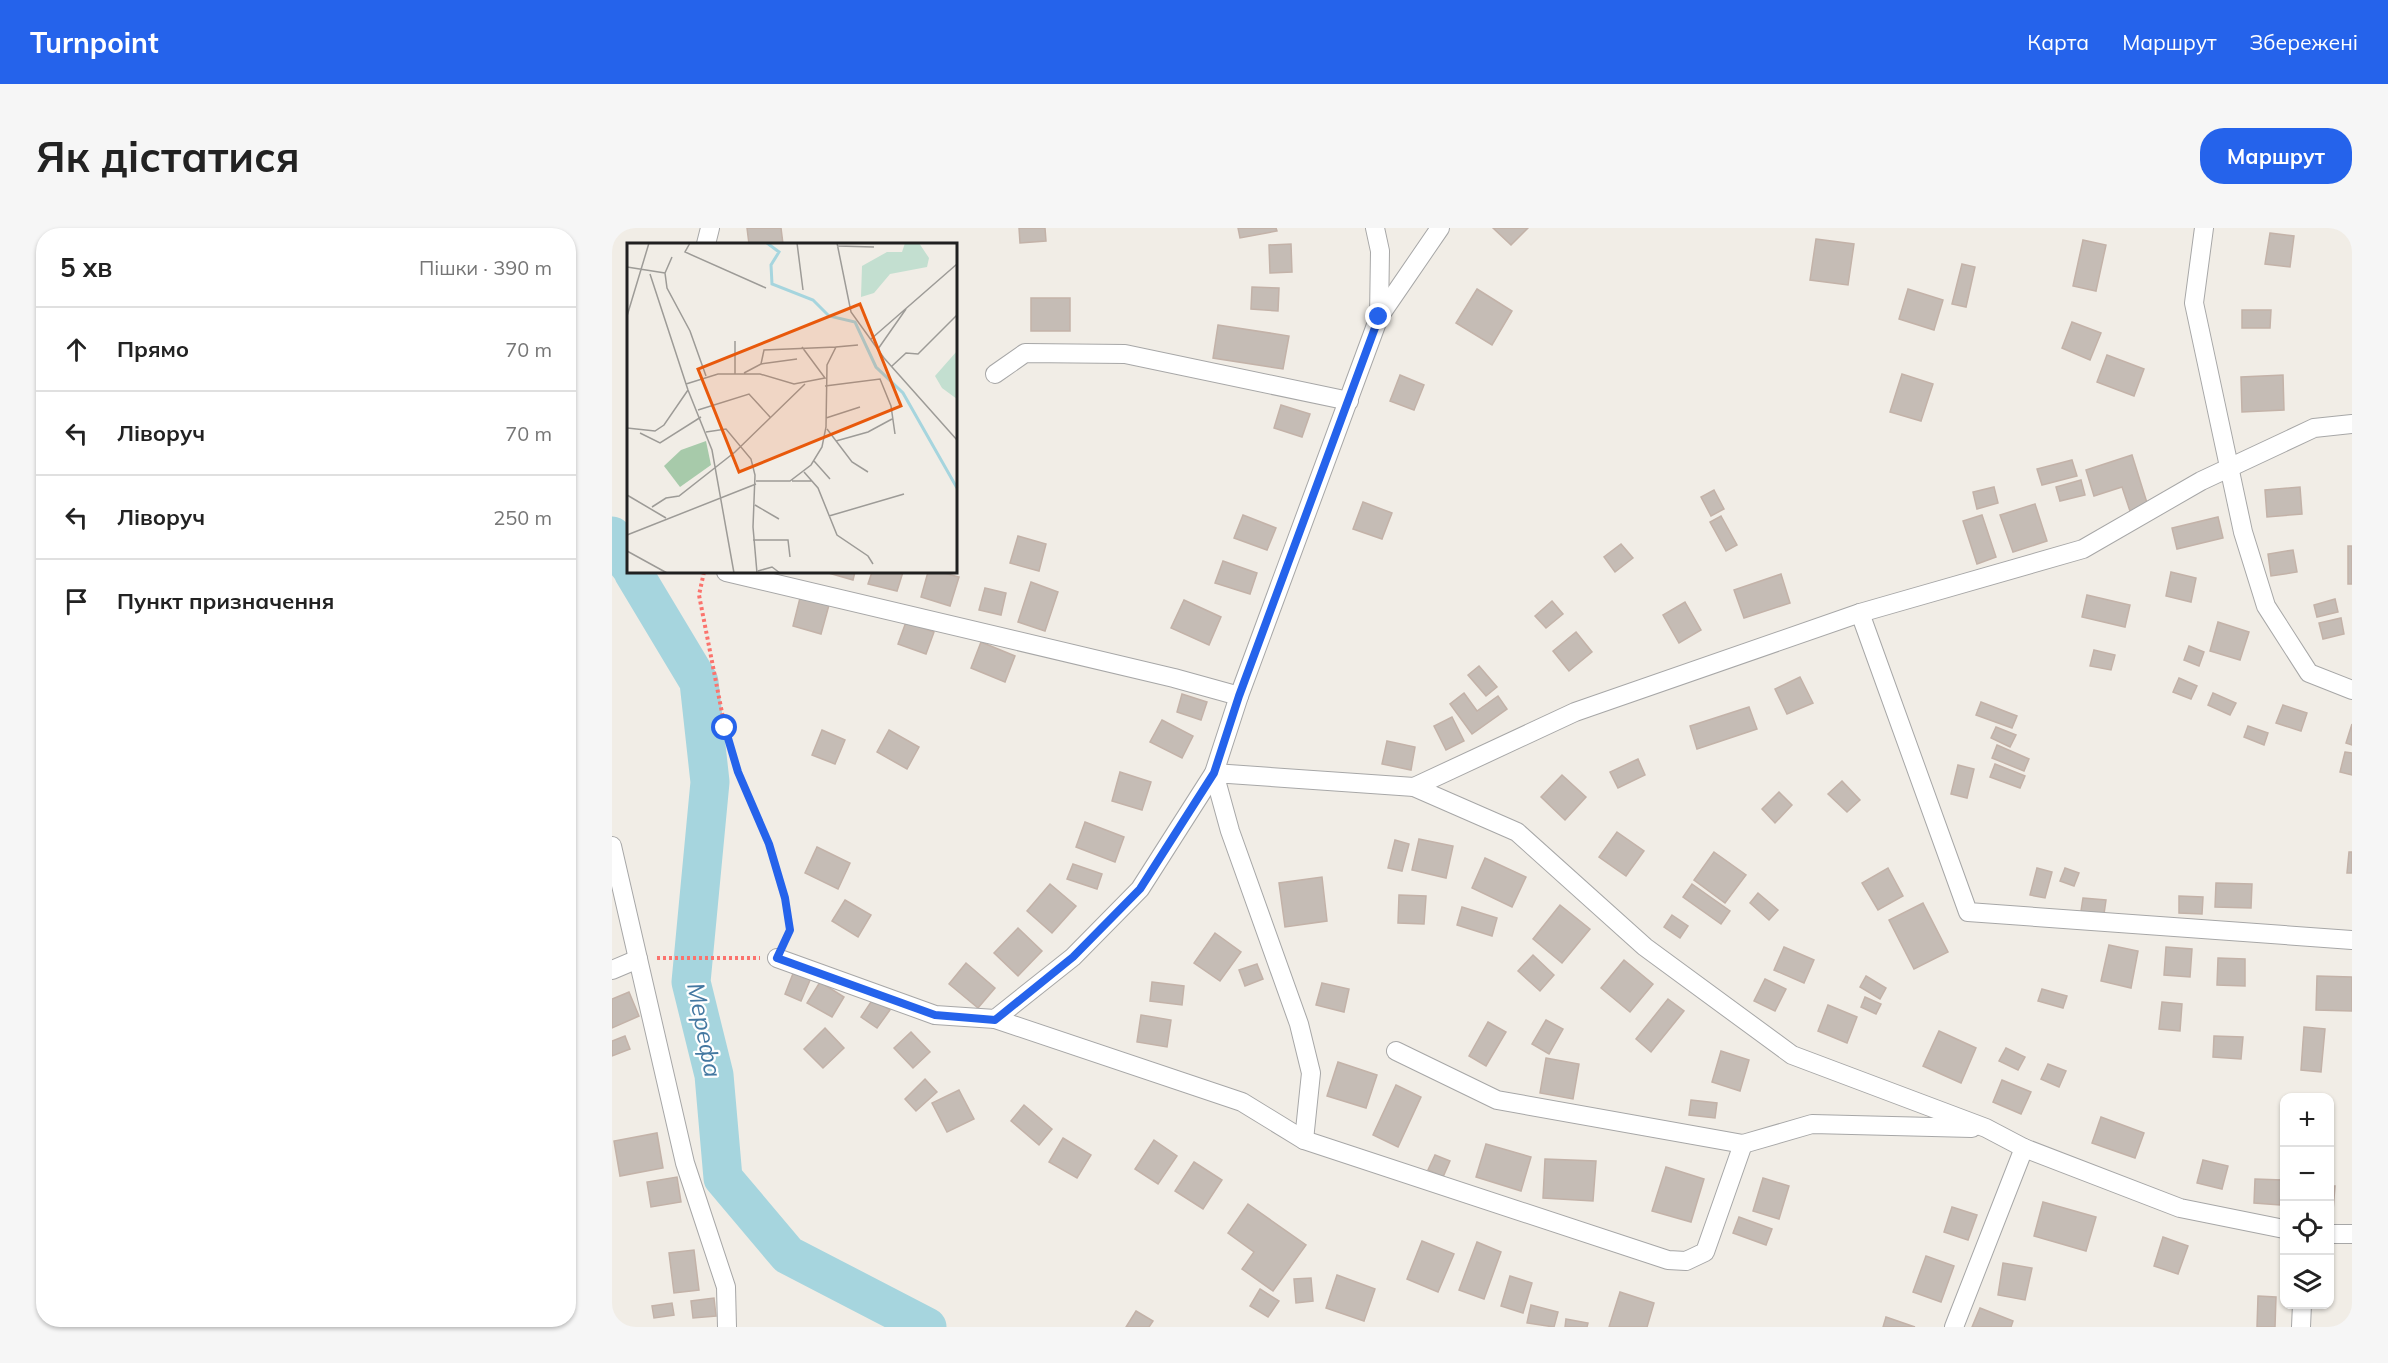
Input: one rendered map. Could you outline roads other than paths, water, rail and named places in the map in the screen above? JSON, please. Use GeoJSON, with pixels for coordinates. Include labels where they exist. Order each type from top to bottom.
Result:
{"type":"FeatureCollection","features":[{"type":"Feature","properties":{"kind":"street"},"geometry":{"type":"LineString","coordinates":[[706,243],[710,228]]}},
{"type":"Feature","properties":{"kind":"street"},"geometry":{"type":"LineString","coordinates":[[1375,228],[1380,251],[1379,317]]}},
{"type":"Feature","properties":{"kind":"street"},"geometry":{"type":"LineString","coordinates":[[995,1020],[1073,957],[1140,889],[1214,773],[1239,696],[1379,317],[1440,228]]}},
{"type":"Feature","properties":{"kind":"street"},"geometry":{"type":"LineString","coordinates":[[2204,228],[2194,303],[2243,532],[2266,606],[2309,673],[2352,690]]}},
{"type":"Feature","properties":{"kind":"street"},"geometry":{"type":"LineString","coordinates":[[995,374],[1024,353],[1125,354],[1349,401]]}},
{"type":"Feature","properties":{"kind":"street"},"geometry":{"type":"LineString","coordinates":[[1414,787],[1575,712],[1860,613],[2083,549],[2201,481],[2314,428],[2352,424]]}},
{"type":"Feature","properties":{"kind":"street"},"geometry":{"type":"LineString","coordinates":[[730,573],[1174,678],[1239,696]]}},
{"type":"Feature","properties":{"kind":"street"},"geometry":{"type":"LineString","coordinates":[[1860,613],[1968,912],[2352,940]]}},
{"type":"Feature","properties":{"kind":"street"},"geometry":{"type":"LineString","coordinates":[[1214,773],[1414,787],[1517,832],[1645,947],[1792,1055],[1986,1128],[2024,1148],[2180,1208],[2280,1228]]}},
{"type":"Feature","properties":{"kind":"street"},"geometry":{"type":"LineString","coordinates":[[1214,773],[1230,831],[1299,1024],[1311,1073],[1304,1140]]}},
{"type":"Feature","properties":{"kind":"street"},"geometry":{"type":"LineString","coordinates":[[612,846],[685,1163],[726,1287],[727,1327]]}},
{"type":"Feature","properties":{"kind":"street"},"geometry":{"type":"LineString","coordinates":[[777,958],[935,1015],[995,1020],[1242,1102],[1304,1140],[1668,1260],[1686,1261],[1705,1252],[1743,1144]]}},
{"type":"Feature","properties":{"kind":"street"},"geometry":{"type":"LineString","coordinates":[[612,970],[638,959]]}},
{"type":"Feature","properties":{"kind":"street"},"geometry":{"type":"LineString","coordinates":[[1396,1051],[1497,1100],[1743,1144],[1812,1124],[1986,1128]]}},
{"type":"Feature","properties":{"kind":"street"},"geometry":{"type":"LineString","coordinates":[[1954,1327],[2024,1148]]}},
{"type":"Feature","properties":{"kind":"street"},"geometry":{"type":"LineString","coordinates":[[2334,1233],[2352,1234]]}},
{"type":"Feature","properties":{"kind":"street"},"geometry":{"type":"LineString","coordinates":[[2301,1327],[2302,1309]]}},
{"type":"Feature","properties":{"kind":"waterway","name":"Мерефа"},"geometry":{"type":"LineString","coordinates":[[612,536],[627,562]]}},
{"type":"Feature","properties":{"kind":"waterway","name":"Мерефа"},"geometry":{"type":"LineString","coordinates":[[634,573],[699,682],[710,782],[691,982],[714,1075],[723,1178],[788,1255],[927,1327]]}}]}
